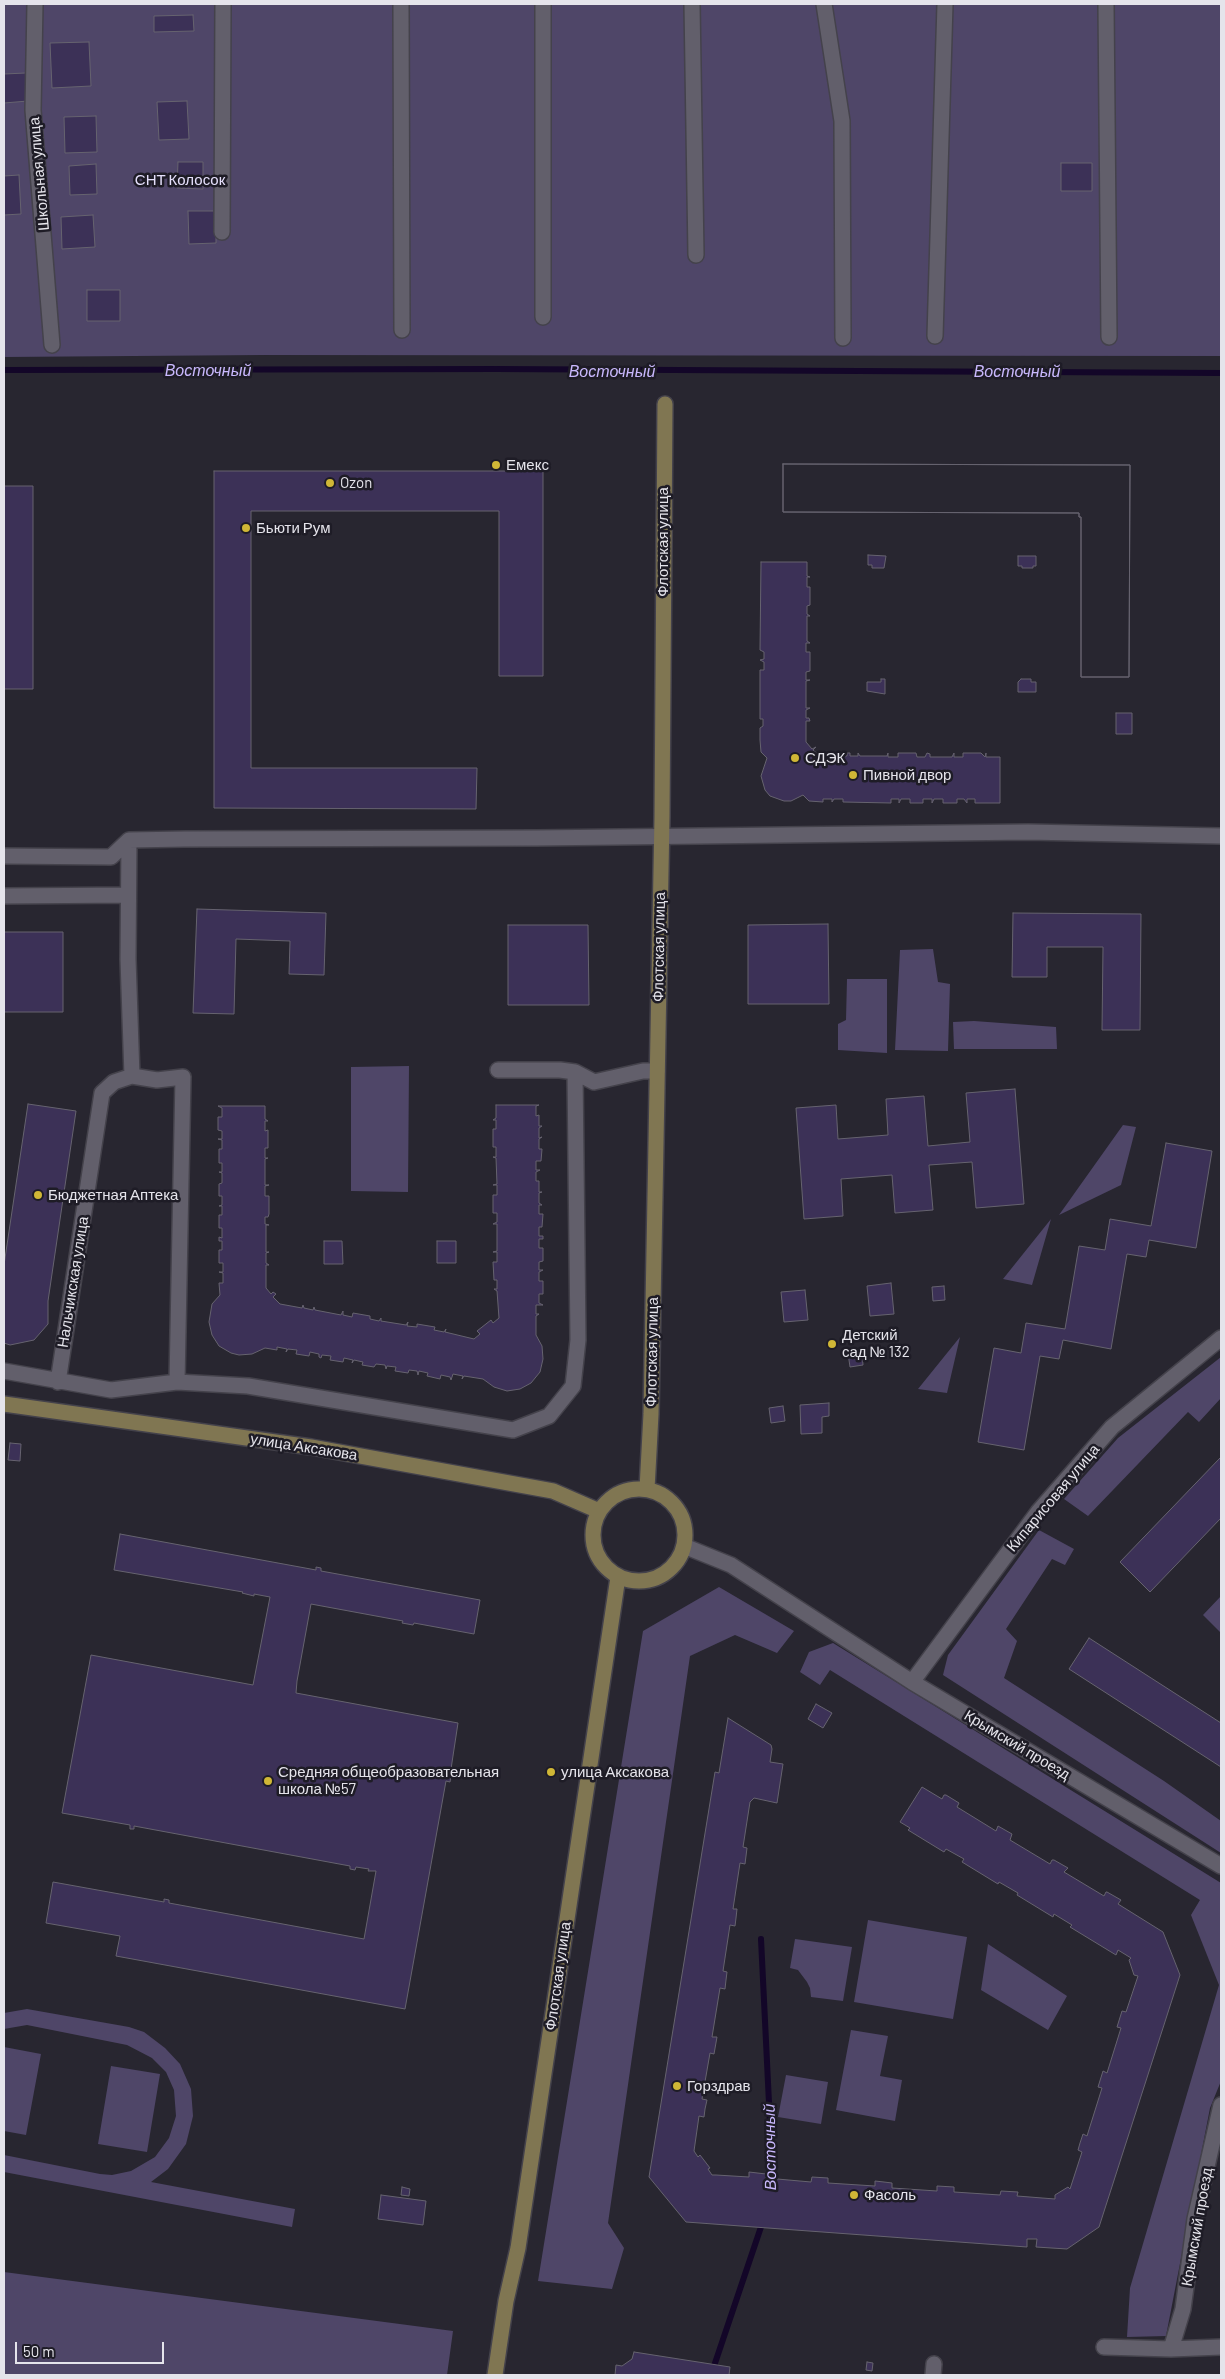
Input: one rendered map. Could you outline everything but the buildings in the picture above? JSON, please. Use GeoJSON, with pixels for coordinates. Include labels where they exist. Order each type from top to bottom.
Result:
{"type":"FeatureCollection","features":[{"type":"Feature","properties":{"kind":"street","name":"Школьная улица"},"geometry":{"type":"LineString","coordinates":[[35,4],[33,110],[52,345]]}},
{"type":"Feature","properties":{"kind":"street"},"geometry":{"type":"LineString","coordinates":[[222,232],[223,4]]}},
{"type":"Feature","properties":{"kind":"street"},"geometry":{"type":"LineString","coordinates":[[401,4],[402,330]]}},
{"type":"Feature","properties":{"kind":"street"},"geometry":{"type":"LineString","coordinates":[[543,4],[543,317]]}},
{"type":"Feature","properties":{"kind":"street"},"geometry":{"type":"LineString","coordinates":[[692,4],[696,255]]}},
{"type":"Feature","properties":{"kind":"street"},"geometry":{"type":"LineString","coordinates":[[824,4],[842,121],[843,338]]}},
{"type":"Feature","properties":{"kind":"street"},"geometry":{"type":"LineString","coordinates":[[934,336],[945,4]]}},
{"type":"Feature","properties":{"kind":"street"},"geometry":{"type":"LineString","coordinates":[[1106,4],[1109,337]]}},
{"type":"Feature","properties":{"kind":"street","name":"Флотская улица"},"geometry":{"type":"LineString","coordinates":[[647,1489],[651,1414],[661,836],[665,404]]}},
{"type":"Feature","properties":{"kind":"street"},"geometry":{"type":"LineString","coordinates":[[4,856],[111,857],[129,840],[1018,832],[1221,836]]}},
{"type":"Feature","properties":{"kind":"street"},"geometry":{"type":"LineString","coordinates":[[129,840],[128,959],[132,1076],[158,1080],[183,1077],[177,1382]]}},
{"type":"Feature","properties":{"kind":"street"},"geometry":{"type":"LineString","coordinates":[[4,896],[128,895]]}},
{"type":"Feature","properties":{"kind":"street"},"geometry":{"type":"LineString","coordinates":[[498,1070],[560,1070],[574,1072],[594,1082],[643,1071],[657,1071]]}},
{"type":"Feature","properties":{"kind":"street"},"geometry":{"type":"LineString","coordinates":[[4,1371],[111,1390],[177,1382],[248,1386],[513,1430],[548,1416],[573,1386],[578,1340],[574,1072]]}},
{"type":"Feature","properties":{"kind":"street","name":"Нальчикская улица"},"geometry":{"type":"LineString","coordinates":[[58,1382],[102,1093],[114,1082],[132,1076]]}},
{"type":"Feature","properties":{"kind":"street","name":"Кипарисовая улица"},"geometry":{"type":"LineString","coordinates":[[912,1682],[1038,1512],[1112,1427],[1221,1338]]}},
{"type":"Feature","properties":{"kind":"street","name":"улица Аксакова"},"geometry":{"type":"LineString","coordinates":[[4,1404],[311,1447],[553,1491],[599,1511]]}},
{"type":"Feature","properties":{"kind":"street"},"geometry":{"type":"LineString","coordinates":[[633,1489],[647,1489],[665,1497],[675,1506],[682,1518],[685,1532],[684,1546],[675,1564],[658,1577],[645,1581],[631,1581],[618,1577],[606,1568],[597,1555],[593,1541],[593,1525],[599,1511],[608,1500],[620,1493],[633,1489]]}},
{"type":"Feature","properties":{"kind":"street","name":"Крымский проезд"},"geometry":{"type":"LineString","coordinates":[[684,1546],[731,1565],[912,1682],[1221,1866]]}},
{"type":"Feature","properties":{"kind":"street","name":"Флотская улица"},"geometry":{"type":"LineString","coordinates":[[495,2375],[506,2301],[519,2238],[618,1577]]}},
{"type":"Feature","properties":{"kind":"street","name":"Крымский проезд"},"geometry":{"type":"LineString","coordinates":[[1170,2349],[1183,2309],[1195,2218],[1221,2106]]}},
{"type":"Feature","properties":{"kind":"street"},"geometry":{"type":"LineString","coordinates":[[1104,2347],[1170,2349],[1221,2347]]}},
{"type":"Feature","properties":{"kind":"green space","name":"СНТ Колосок"},"geometry":{"type":"Polygon","coordinates":[[[4,4],[1221,4],[1221,356],[263,355],[4,357],[4,4]]]}},
{"type":"Feature","properties":{"kind":"green space"},"geometry":{"type":"Polygon","coordinates":[[[933,949],[938,982],[950,984],[948,1051],[895,1050],[900,950],[933,949]]]}},
{"type":"Feature","properties":{"kind":"green space"},"geometry":{"type":"Polygon","coordinates":[[[847,979],[887,979],[887,1053],[838,1050],[838,1024],[846,1020],[847,979]]]}},
{"type":"Feature","properties":{"kind":"green space"},"geometry":{"type":"Polygon","coordinates":[[[974,1021],[1056,1027],[1057,1049],[954,1049],[953,1022],[974,1021]]]}},
{"type":"Feature","properties":{"kind":"green space"},"geometry":{"type":"Polygon","coordinates":[[[409,1066],[408,1192],[351,1191],[351,1067],[409,1066]]]}},
{"type":"Feature","properties":{"kind":"green space"},"geometry":{"type":"Polygon","coordinates":[[[1123,1125],[1136,1127],[1121,1185],[1059,1215],[1123,1125]]]}},
{"type":"Feature","properties":{"kind":"green space"},"geometry":{"type":"Polygon","coordinates":[[[1051,1219],[1032,1285],[1003,1279],[1051,1219]]]}},
{"type":"Feature","properties":{"kind":"green space"},"geometry":{"type":"Polygon","coordinates":[[[960,1337],[947,1393],[918,1389],[960,1337]]]}},
{"type":"Feature","properties":{"kind":"green space"},"geometry":{"type":"Polygon","coordinates":[[[1221,1357],[1221,1398],[1199,1422],[1188,1412],[1088,1516],[1064,1499],[1118,1438],[1221,1357]]]}},
{"type":"Feature","properties":{"kind":"green space"},"geometry":{"type":"Polygon","coordinates":[[[1039,1530],[1074,1549],[1065,1565],[1052,1559],[1006,1629],[1017,1641],[1004,1678],[1164,1781],[1221,1821],[1221,1853],[943,1675],[948,1655],[1039,1530]]]}},
{"type":"Feature","properties":{"kind":"green space"},"geometry":{"type":"Polygon","coordinates":[[[719,1587],[794,1631],[777,1653],[735,1635],[690,1656],[608,2223],[624,2248],[612,2289],[538,2281],[643,1631],[719,1587]]]}},
{"type":"Feature","properties":{"kind":"green space"},"geometry":{"type":"Polygon","coordinates":[[[1221,1596],[1221,1633],[1203,1615],[1221,1596]]]}},
{"type":"Feature","properties":{"kind":"green space"},"geometry":{"type":"Polygon","coordinates":[[[833,1643],[1221,1883],[1221,2081],[1210,2108],[1166,2336],[1127,2337],[1130,2288],[1219,1985],[1191,1915],[1200,1900],[830,1670],[820,1685],[800,1672],[809,1652],[833,1643]]]}},
{"type":"Feature","properties":{"kind":"green space"},"geometry":{"type":"Polygon","coordinates":[[[868,1920],[967,1937],[953,2019],[854,2002],[868,1920]]]}},
{"type":"Feature","properties":{"kind":"green space"},"geometry":{"type":"Polygon","coordinates":[[[795,1939],[852,1947],[843,2001],[811,1997],[807,1982],[798,1970],[790,1968],[795,1939]]]}},
{"type":"Feature","properties":{"kind":"green space"},"geometry":{"type":"Polygon","coordinates":[[[988,1944],[1067,1996],[1048,2030],[981,1990],[988,1944]]]}},
{"type":"Feature","properties":{"kind":"green space"},"geometry":{"type":"Polygon","coordinates":[[[27,2009],[129,2027],[144,2032],[165,2048],[180,2064],[191,2089],[193,2116],[186,2144],[168,2169],[151,2182],[295,2209],[292,2227],[4,2172],[4,2155],[100,2174],[112,2175],[131,2171],[155,2157],[169,2138],[176,2116],[174,2090],[166,2072],[152,2058],[127,2045],[27,2025],[4,2029],[4,2013],[27,2009]]]}},
{"type":"Feature","properties":{"kind":"green space"},"geometry":{"type":"Polygon","coordinates":[[[851,2030],[888,2036],[880,2076],[902,2080],[895,2121],[836,2110],[851,2030]]]}},
{"type":"Feature","properties":{"kind":"green space"},"geometry":{"type":"Polygon","coordinates":[[[4,2047],[41,2054],[26,2135],[4,2131],[4,2047]]]}},
{"type":"Feature","properties":{"kind":"green space"},"geometry":{"type":"Polygon","coordinates":[[[111,2066],[160,2074],[147,2152],[98,2144],[111,2066]]]}},
{"type":"Feature","properties":{"kind":"green space"},"geometry":{"type":"Polygon","coordinates":[[[786,2075],[828,2082],[821,2124],[778,2117],[786,2075]]]}},
{"type":"Feature","properties":{"kind":"green space"},"geometry":{"type":"Polygon","coordinates":[[[4,2272],[453,2331],[447,2375],[4,2375],[4,2272]]]}},
{"type":"Feature","properties":{"kind":"waterway","name":"Восточный"},"geometry":{"type":"LineString","coordinates":[[4,370],[496,369],[1221,373]]}},
{"type":"Feature","properties":{"kind":"waterway","name":"Восточный"},"geometry":{"type":"LineString","coordinates":[[761,1939],[773,2185]]}},
{"type":"Feature","properties":{"kind":"waterway","name":"Восточный"},"geometry":{"type":"LineString","coordinates":[[711,2375],[763,2221]]}},
{"type":"Feature","properties":{"kind":"place","name":"Емекс"},"geometry":{"type":"Point","coordinates":[496,465]}},
{"type":"Feature","properties":{"kind":"place","name":"Ozon"},"geometry":{"type":"Point","coordinates":[330,483]}},
{"type":"Feature","properties":{"kind":"place","name":"Бьюти Рум"},"geometry":{"type":"Point","coordinates":[246,528]}},
{"type":"Feature","properties":{"kind":"place","name":"СДЭК"},"geometry":{"type":"Point","coordinates":[795,758]}},
{"type":"Feature","properties":{"kind":"place","name":"Пивной двор"},"geometry":{"type":"Point","coordinates":[853,775]}},
{"type":"Feature","properties":{"kind":"place","name":"Бюджетная Аптека"},"geometry":{"type":"Point","coordinates":[38,1195]}},
{"type":"Feature","properties":{"kind":"place","name":"Детский сад № 132"},"geometry":{"type":"Point","coordinates":[832,1344]}},
{"type":"Feature","properties":{"kind":"place","name":"улица Аксакова"},"geometry":{"type":"Point","coordinates":[551,1772]}},
{"type":"Feature","properties":{"kind":"place","name":"Средняя общеобразовательная школа №57"},"geometry":{"type":"Point","coordinates":[268,1781]}},
{"type":"Feature","properties":{"kind":"place","name":"Горздрав"},"geometry":{"type":"Point","coordinates":[677,2086]}},
{"type":"Feature","properties":{"kind":"place","name":"Фасоль"},"geometry":{"type":"Point","coordinates":[854,2195]}}]}
